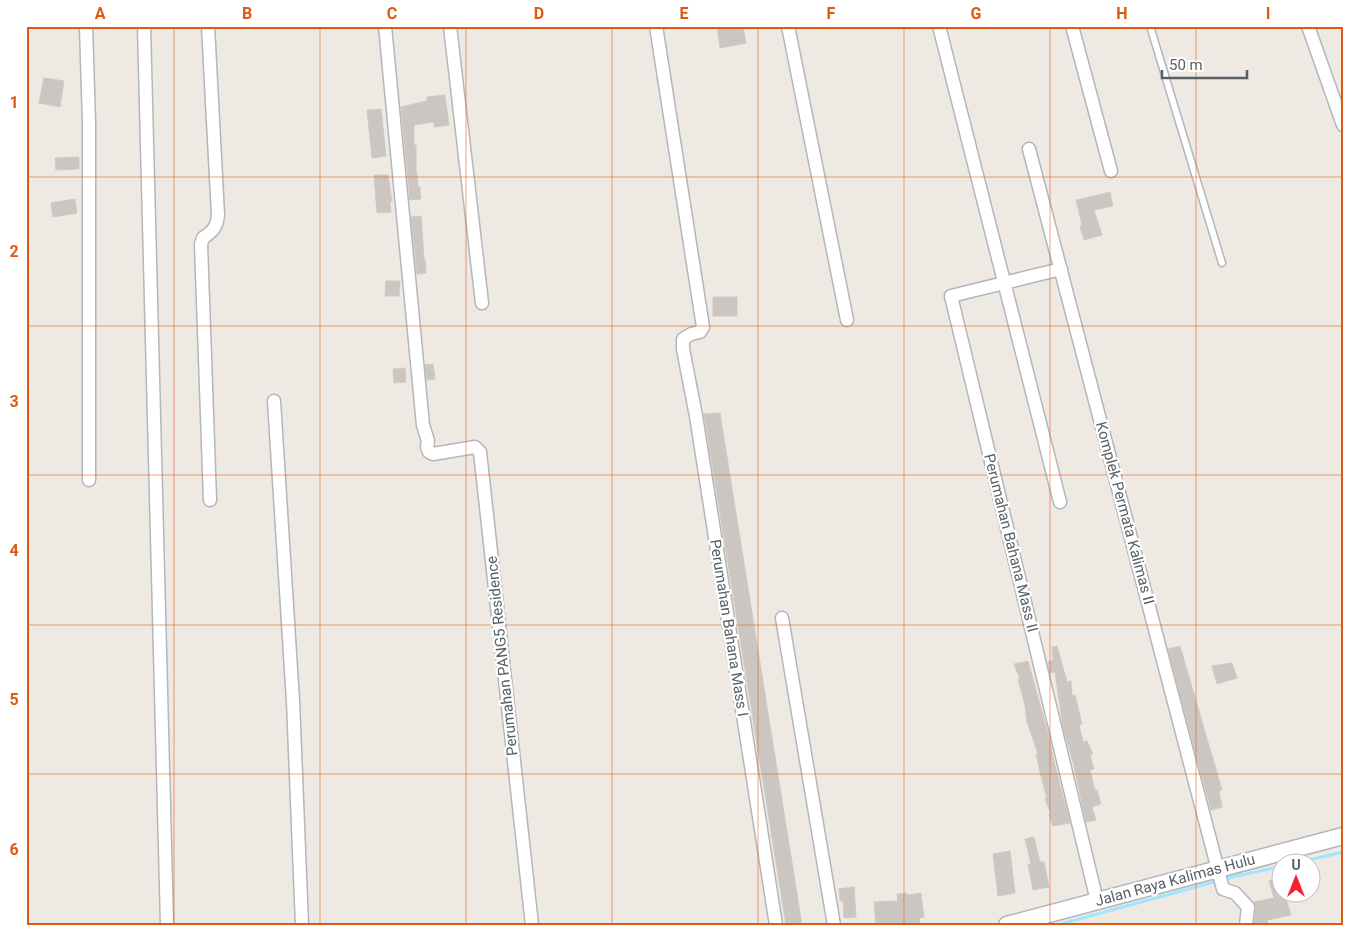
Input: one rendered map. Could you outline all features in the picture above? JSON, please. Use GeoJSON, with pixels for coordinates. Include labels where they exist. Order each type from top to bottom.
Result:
{"type":"FeatureCollection","features":[{"type":"Feature","properties":{"kind":"street"},"geometry":{"type":"LineString","coordinates":[[86,26],[89,122],[89,480]]}},
{"type":"Feature","properties":{"kind":"street"},"geometry":{"type":"LineString","coordinates":[[144,26],[167,925]]}},
{"type":"Feature","properties":{"kind":"street"},"geometry":{"type":"LineString","coordinates":[[208,26],[218,215],[218,224],[213,231],[203,238],[201,244],[210,500]]}},
{"type":"Feature","properties":{"kind":"street","name":"Perumahan PANG5 Residence"},"geometry":{"type":"LineString","coordinates":[[385,26],[423,425],[429,452],[434,454],[475,447],[480,452],[532,925]]}},
{"type":"Feature","properties":{"kind":"street"},"geometry":{"type":"LineString","coordinates":[[450,26],[482,303]]}},
{"type":"Feature","properties":{"kind":"street","name":"Perumahan Bahana Mass I"},"geometry":{"type":"LineString","coordinates":[[656,26],[703,327],[700,332],[688,335],[682,341],[683,349],[697,426],[776,925]]}},
{"type":"Feature","properties":{"kind":"street"},"geometry":{"type":"LineString","coordinates":[[788,26],[847,320]]}},
{"type":"Feature","properties":{"kind":"street"},"geometry":{"type":"LineString","coordinates":[[939,26],[1060,502]]}},
{"type":"Feature","properties":{"kind":"street"},"geometry":{"type":"LineString","coordinates":[[1072,26],[1111,171]]}},
{"type":"Feature","properties":{"kind":"street"},"geometry":{"type":"LineString","coordinates":[[1308,26],[1343,125]]}},
{"type":"Feature","properties":{"kind":"street","name":"Komplek Permata Kalimas II"},"geometry":{"type":"LineString","coordinates":[[1029,149],[1221,876]]}},
{"type":"Feature","properties":{"kind":"street","name":"Perumahan Bahana Mass II"},"geometry":{"type":"LineString","coordinates":[[1061,269],[951,296],[1097,901]]}},
{"type":"Feature","properties":{"kind":"street"},"geometry":{"type":"LineString","coordinates":[[274,401],[292,692],[302,925]]}},
{"type":"Feature","properties":{"kind":"street"},"geometry":{"type":"LineString","coordinates":[[782,618],[834,925]]}},
{"type":"Feature","properties":{"kind":"street","name":"Jalan Raya Kalimas Hulu"},"geometry":{"type":"LineString","coordinates":[[1007,925],[1097,901],[1221,876],[1343,836]]}},
{"type":"Feature","properties":{"kind":"street"},"geometry":{"type":"LineString","coordinates":[[1221,876],[1223,889],[1235,892],[1248,907],[1246,925]]}},
{"type":"Feature","properties":{"kind":"lane"},"geometry":{"type":"LineString","coordinates":[[1150,26],[1222,263]]}},
{"type":"Feature","properties":{"kind":"building"},"geometry":{"type":"Polygon","coordinates":[[[717,26],[743,26],[746,43],[720,48],[717,26]]]}},
{"type":"Feature","properties":{"kind":"building"},"geometry":{"type":"Polygon","coordinates":[[[44,78],[64,81],[60,107],[39,103],[44,78]]]}},
{"type":"Feature","properties":{"kind":"building"},"geometry":{"type":"Polygon","coordinates":[[[445,95],[449,125],[434,127],[434,122],[414,125],[416,173],[421,199],[410,200],[401,107],[427,101],[427,97],[445,95]]]}},
{"type":"Feature","properties":{"kind":"building"},"geometry":{"type":"Polygon","coordinates":[[[381,109],[386,156],[372,158],[367,110],[381,109]]]}},
{"type":"Feature","properties":{"kind":"building"},"geometry":{"type":"Polygon","coordinates":[[[79,157],[79,169],[56,170],[55,158],[79,157]]]}},
{"type":"Feature","properties":{"kind":"building"},"geometry":{"type":"Polygon","coordinates":[[[374,175],[388,175],[392,201],[390,201],[391,212],[377,213],[374,175]]]}},
{"type":"Feature","properties":{"kind":"building"},"geometry":{"type":"Polygon","coordinates":[[[1110,192],[1113,206],[1094,210],[1102,235],[1084,240],[1076,200],[1110,192]]]}},
{"type":"Feature","properties":{"kind":"building"},"geometry":{"type":"Polygon","coordinates":[[[75,199],[77,213],[53,217],[51,203],[75,199]]]}},
{"type":"Feature","properties":{"kind":"building"},"geometry":{"type":"Polygon","coordinates":[[[421,216],[426,273],[417,274],[411,217],[421,216]]]}},
{"type":"Feature","properties":{"kind":"building"},"geometry":{"type":"Polygon","coordinates":[[[386,281],[400,281],[399,296],[385,296],[386,281]]]}},
{"type":"Feature","properties":{"kind":"building"},"geometry":{"type":"Polygon","coordinates":[[[713,297],[737,297],[737,316],[713,316],[713,297]]]}},
{"type":"Feature","properties":{"kind":"building"},"geometry":{"type":"Polygon","coordinates":[[[433,364],[435,379],[427,380],[425,365],[433,364]]]}},
{"type":"Feature","properties":{"kind":"building"},"geometry":{"type":"Polygon","coordinates":[[[405,368],[406,382],[394,383],[393,369],[405,368]]]}},
{"type":"Feature","properties":{"kind":"building"},"geometry":{"type":"Polygon","coordinates":[[[720,413],[802,925],[786,925],[704,414],[720,413]]]}},
{"type":"Feature","properties":{"kind":"building"},"geometry":{"type":"Polygon","coordinates":[[[1057,646],[1067,682],[1071,681],[1072,696],[1075,695],[1082,724],[1079,725],[1083,742],[1087,741],[1093,754],[1090,755],[1094,769],[1090,770],[1095,791],[1097,790],[1101,804],[1092,807],[1096,820],[1086,822],[1063,727],[1055,672],[1050,673],[1048,662],[1053,660],[1052,647],[1057,646]]]}},
{"type":"Feature","properties":{"kind":"building"},"geometry":{"type":"Polygon","coordinates":[[[1180,646],[1222,790],[1219,791],[1222,807],[1211,810],[1168,649],[1180,646]]]}},
{"type":"Feature","properties":{"kind":"building"},"geometry":{"type":"Polygon","coordinates":[[[1028,661],[1070,823],[1053,826],[1045,799],[1047,799],[1036,754],[1038,754],[1027,722],[1025,705],[1018,679],[1020,679],[1014,664],[1028,661]]]}},
{"type":"Feature","properties":{"kind":"building"},"geometry":{"type":"Polygon","coordinates":[[[1232,663],[1237,678],[1217,684],[1212,666],[1232,663]]]}},
{"type":"Feature","properties":{"kind":"building"},"geometry":{"type":"Polygon","coordinates":[[[1034,837],[1040,862],[1044,862],[1049,887],[1033,890],[1028,865],[1031,864],[1025,839],[1034,837]]]}},
{"type":"Feature","properties":{"kind":"building"},"geometry":{"type":"Polygon","coordinates":[[[1010,851],[1015,893],[998,896],[993,854],[1010,851]]]}},
{"type":"Feature","properties":{"kind":"building"},"geometry":{"type":"Polygon","coordinates":[[[1272,880],[1272,891],[1269,881],[1272,880]]]}},
{"type":"Feature","properties":{"kind":"building"},"geometry":{"type":"Polygon","coordinates":[[[854,887],[856,917],[844,918],[843,901],[840,901],[839,889],[854,887]]]}},
{"type":"Feature","properties":{"kind":"building"},"geometry":{"type":"Polygon","coordinates":[[[907,893],[907,895],[921,893],[924,917],[919,918],[920,925],[876,925],[874,902],[898,901],[897,894],[907,893]]]}},
{"type":"Feature","properties":{"kind":"building"},"geometry":{"type":"Polygon","coordinates":[[[1272,898],[1272,904],[1288,904],[1291,915],[1267,920],[1268,925],[1254,925],[1256,908],[1254,902],[1272,898]]]}},
{"type":"Feature","properties":{"kind":"waterway"},"geometry":{"type":"LineString","coordinates":[[1322,857],[1343,852]]}},
{"type":"Feature","properties":{"kind":"waterway"},"geometry":{"type":"LineString","coordinates":[[1224,879],[1272,868]]}},
{"type":"Feature","properties":{"kind":"waterway"},"geometry":{"type":"LineString","coordinates":[[1057,925],[1218,881]]}}]}
